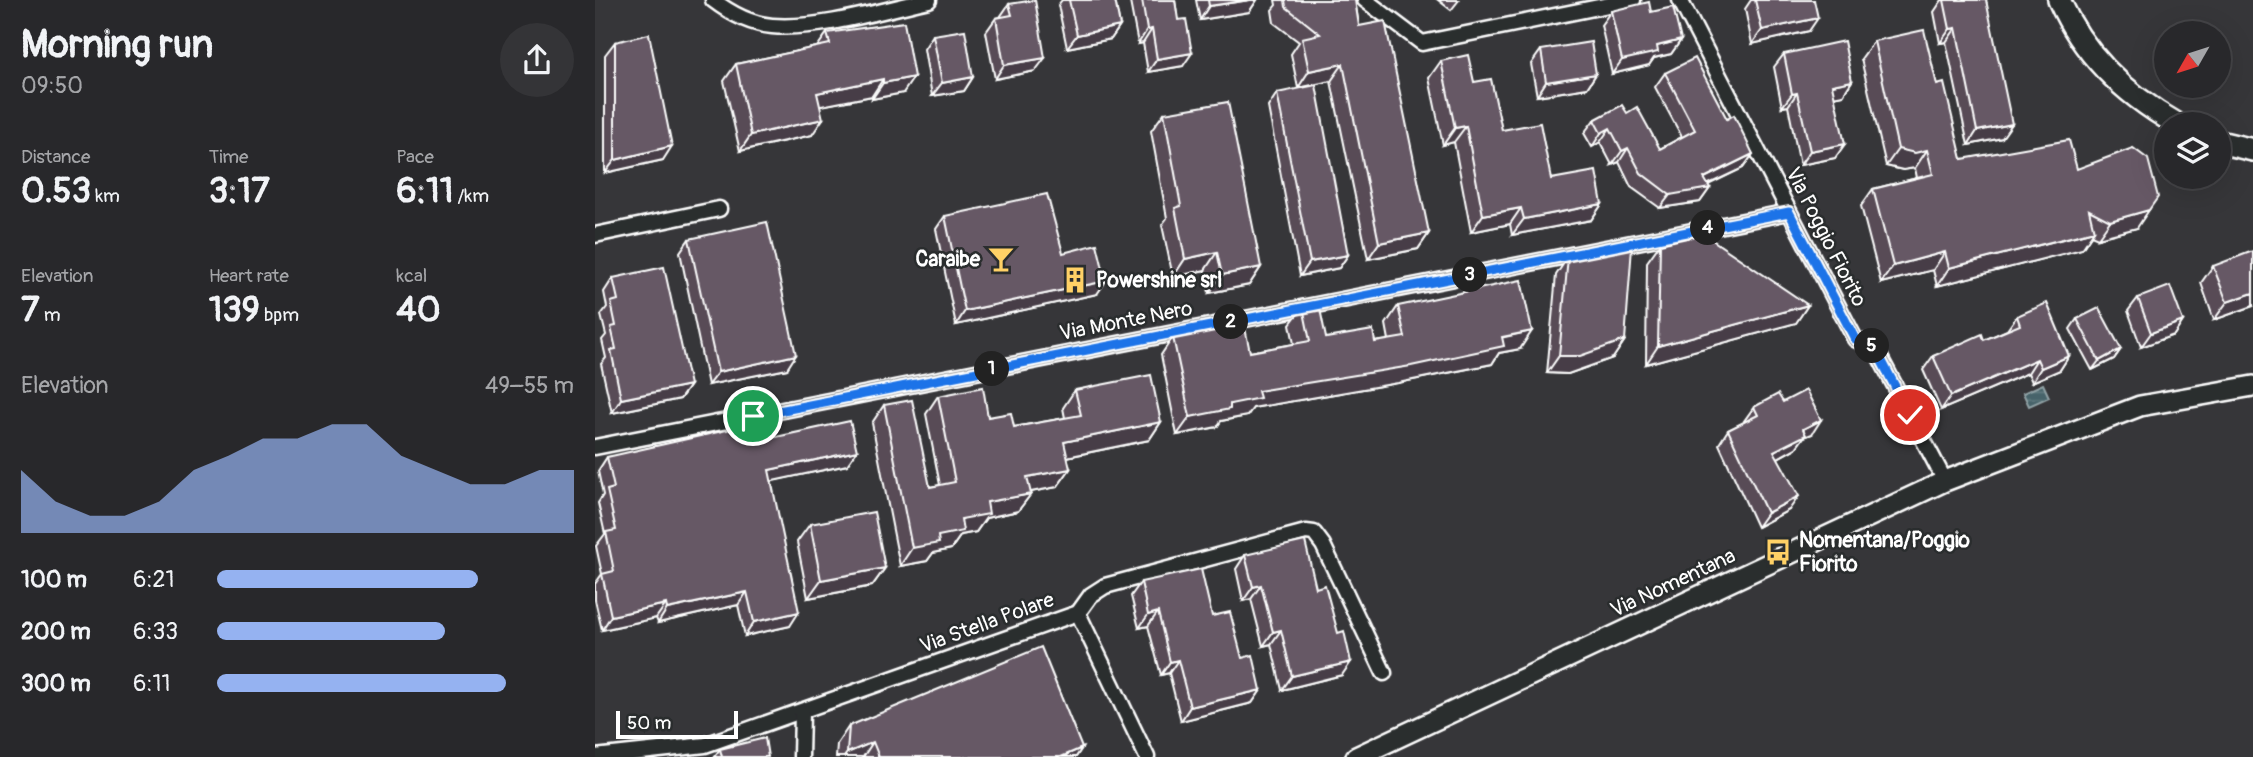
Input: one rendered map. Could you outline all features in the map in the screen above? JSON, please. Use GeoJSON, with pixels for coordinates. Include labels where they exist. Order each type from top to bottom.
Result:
{"type":"FeatureCollection","features":[{"type":"Feature","properties":{"kind":"main road"},"geometry":{"type":"LineString","coordinates":[[2059,0],[2074,29],[2099,62],[2135,97],[2159,112]]}},
{"type":"Feature","properties":{"kind":"main road"},"geometry":{"type":"LineString","coordinates":[[2231,145],[2253,150]]}},
{"type":"Feature","properties":{"kind":"street"},"geometry":{"type":"LineString","coordinates":[[713,0],[746,20],[783,26],[852,18],[929,0]]}},
{"type":"Feature","properties":{"kind":"street"},"geometry":{"type":"LineString","coordinates":[[1365,0],[1422,43],[1633,0]]}},
{"type":"Feature","properties":{"kind":"street","name":"Via Poggio Fiorito"},"geometry":{"type":"LineString","coordinates":[[1680,0],[1855,339],[1875,348],[1945,481]]}},
{"type":"Feature","properties":{"kind":"street"},"geometry":{"type":"LineString","coordinates":[[595,235],[719,209]]}},
{"type":"Feature","properties":{"kind":"street","name":"Via Monte Nero"},"geometry":{"type":"LineString","coordinates":[[595,447],[1789,212]]}},
{"type":"Feature","properties":{"kind":"street","name":"Via Nomentana"},"geometry":{"type":"LineString","coordinates":[[1356,757],[1945,481],[2140,406],[2253,386]]}},
{"type":"Feature","properties":{"kind":"street","name":"Via Stella Polare"},"geometry":{"type":"LineString","coordinates":[[595,757],[705,746],[1077,613],[1091,595],[1105,586],[1310,532],[1324,545],[1384,673]]}},
{"type":"Feature","properties":{"kind":"street"},"geometry":{"type":"LineString","coordinates":[[1077,613],[1147,757]]}},
{"type":"Feature","properties":{"kind":"street"},"geometry":{"type":"LineString","coordinates":[[800,757],[802,712]]}},
{"type":"Feature","properties":{"kind":"water"},"geometry":{"type":"Polygon","coordinates":[[[2043,384],[2049,397],[2029,406],[2023,393],[2043,384]]]}},
{"type":"Feature","properties":{"kind":"building"},"geometry":{"type":"Polygon","coordinates":[[[1035,0],[1045,58],[1004,65],[996,18],[1012,15],[1009,4],[1035,0]]]}},
{"type":"Feature","properties":{"kind":"building"},"geometry":{"type":"Polygon","coordinates":[[[1069,0],[1115,0],[1120,26],[1077,35],[1069,0]]]}},
{"type":"Feature","properties":{"kind":"building"},"geometry":{"type":"Polygon","coordinates":[[[1142,0],[1175,0],[1178,20],[1186,19],[1192,53],[1157,59],[1152,29],[1147,30],[1142,0]]]}},
{"type":"Feature","properties":{"kind":"building"},"geometry":{"type":"Polygon","coordinates":[[[1208,0],[1250,0],[1209,6],[1208,0]]]}},
{"type":"Feature","properties":{"kind":"building"},"geometry":{"type":"Polygon","coordinates":[[[1285,0],[1355,0],[1359,26],[1385,21],[1429,233],[1379,243],[1343,64],[1309,71],[1302,38],[1320,34],[1286,7],[1285,0]]]}},
{"type":"Feature","properties":{"kind":"building"},"geometry":{"type":"Polygon","coordinates":[[[1755,0],[1814,0],[1818,18],[1762,30],[1755,0]]]}},
{"type":"Feature","properties":{"kind":"building"},"geometry":{"type":"Polygon","coordinates":[[[1944,0],[1986,0],[2012,124],[1977,131],[1956,28],[1950,29],[1944,0]]]}},
{"type":"Feature","properties":{"kind":"building"},"geometry":{"type":"Polygon","coordinates":[[[1649,2],[1651,12],[1673,7],[1681,40],[1657,46],[1658,52],[1622,60],[1611,11],[1649,2]]]}},
{"type":"Feature","properties":{"kind":"building"},"geometry":{"type":"Polygon","coordinates":[[[904,22],[914,77],[883,83],[883,79],[817,93],[823,119],[751,135],[736,64],[830,44],[827,33],[904,22]]]}},
{"type":"Feature","properties":{"kind":"building"},"geometry":{"type":"Polygon","coordinates":[[[965,30],[973,77],[942,83],[933,35],[965,30]]]}},
{"type":"Feature","properties":{"kind":"building"},"geometry":{"type":"Polygon","coordinates":[[[1924,30],[1937,85],[1944,83],[1962,159],[2069,140],[2077,169],[2133,148],[2148,159],[2158,197],[2149,210],[2110,221],[2089,210],[2094,231],[1949,268],[1945,252],[1893,266],[1873,189],[1933,174],[1927,150],[1915,153],[1898,149],[1874,41],[1924,30]]]}},
{"type":"Feature","properties":{"kind":"building"},"geometry":{"type":"Polygon","coordinates":[[[649,34],[672,146],[615,160],[615,42],[649,34]]]}},
{"type":"Feature","properties":{"kind":"building"},"geometry":{"type":"Polygon","coordinates":[[[1844,41],[1852,81],[1832,85],[1845,144],[1810,151],[1797,93],[1792,94],[1784,54],[1844,41]]]}},
{"type":"Feature","properties":{"kind":"building"},"geometry":{"type":"Polygon","coordinates":[[[1591,42],[1596,74],[1546,82],[1541,50],[1591,42]]]}},
{"type":"Feature","properties":{"kind":"building"},"geometry":{"type":"Polygon","coordinates":[[[1468,55],[1474,82],[1491,79],[1502,130],[1540,123],[1551,179],[1596,171],[1602,204],[1524,219],[1521,208],[1483,215],[1466,126],[1455,128],[1441,61],[1468,55]]]}},
{"type":"Feature","properties":{"kind":"building"},"geometry":{"type":"Polygon","coordinates":[[[1695,58],[1727,119],[1734,115],[1753,154],[1704,178],[1710,188],[1670,195],[1641,173],[1628,148],[1622,151],[1610,128],[1601,133],[1594,120],[1622,105],[1627,113],[1637,107],[1660,149],[1695,130],[1665,73],[1695,58]]]}},
{"type":"Feature","properties":{"kind":"building"},"geometry":{"type":"Polygon","coordinates":[[[1316,85],[1348,255],[1310,262],[1277,93],[1316,85]]]}},
{"type":"Feature","properties":{"kind":"building"},"geometry":{"type":"Polygon","coordinates":[[[1228,102],[1261,267],[1222,275],[1217,252],[1185,259],[1175,208],[1181,206],[1164,113],[1228,102]]]}},
{"type":"Feature","properties":{"kind":"building"},"geometry":{"type":"Polygon","coordinates":[[[1047,194],[1063,253],[1097,244],[1106,281],[965,311],[945,216],[1047,194]]]}},
{"type":"Feature","properties":{"kind":"building"},"geometry":{"type":"Polygon","coordinates":[[[767,222],[796,355],[718,372],[689,239],[767,222]]]}},
{"type":"Feature","properties":{"kind":"building"},"geometry":{"type":"Polygon","coordinates":[[[1702,233],[1808,305],[1658,346],[1660,244],[1702,233]]]}},
{"type":"Feature","properties":{"kind":"building"},"geometry":{"type":"Polygon","coordinates":[[[1632,247],[1625,340],[1580,356],[1559,356],[1568,257],[1632,247]]]}},
{"type":"Feature","properties":{"kind":"building"},"geometry":{"type":"Polygon","coordinates":[[[2253,251],[2253,293],[2227,302],[2213,266],[2253,251]]]}},
{"type":"Feature","properties":{"kind":"building"},"geometry":{"type":"Polygon","coordinates":[[[664,267],[690,385],[621,399],[611,350],[616,349],[611,327],[616,326],[611,302],[618,300],[613,278],[664,267]]]}},
{"type":"Feature","properties":{"kind":"building"},"geometry":{"type":"Polygon","coordinates":[[[1521,280],[1532,331],[1502,337],[1504,346],[1411,366],[1258,391],[1260,398],[1230,404],[1230,409],[1190,417],[1173,337],[1244,323],[1250,352],[1310,341],[1303,307],[1319,304],[1326,338],[1373,330],[1375,342],[1405,337],[1398,306],[1521,280]]]}},
{"type":"Feature","properties":{"kind":"building"},"geometry":{"type":"Polygon","coordinates":[[[2170,286],[2183,321],[2151,333],[2138,298],[2170,286]]]}},
{"type":"Feature","properties":{"kind":"building"},"geometry":{"type":"Polygon","coordinates":[[[2047,303],[2069,356],[2041,368],[2037,359],[1951,396],[1933,356],[1982,334],[1984,340],[2020,325],[2017,316],[2047,303]]]}},
{"type":"Feature","properties":{"kind":"building"},"geometry":{"type":"Polygon","coordinates":[[[2099,308],[2121,349],[2099,361],[2077,319],[2099,308]]]}},
{"type":"Feature","properties":{"kind":"building"},"geometry":{"type":"Polygon","coordinates":[[[1151,375],[1161,422],[1064,442],[1070,469],[1027,477],[1031,494],[987,502],[989,514],[961,519],[963,531],[938,536],[939,543],[912,548],[884,405],[912,400],[930,487],[955,482],[938,396],[983,387],[988,417],[1011,413],[1014,427],[1081,415],[1075,390],[1151,375]]]}},
{"type":"Feature","properties":{"kind":"building"},"geometry":{"type":"Polygon","coordinates":[[[1806,390],[1821,420],[1803,429],[1806,435],[1774,451],[1799,496],[1767,513],[1728,430],[1758,415],[1754,407],[1778,394],[1783,402],[1806,390]]]}},
{"type":"Feature","properties":{"kind":"building"},"geometry":{"type":"Polygon","coordinates":[[[850,421],[857,451],[769,470],[799,612],[754,622],[747,592],[667,609],[666,604],[611,616],[602,574],[614,571],[606,532],[616,530],[607,490],[614,488],[607,457],[758,423],[762,440],[850,421]]]}},
{"type":"Feature","properties":{"kind":"building"},"geometry":{"type":"Polygon","coordinates":[[[874,512],[885,568],[821,580],[810,524],[874,512]]]}},
{"type":"Feature","properties":{"kind":"building"},"geometry":{"type":"Polygon","coordinates":[[[1305,541],[1316,588],[1325,585],[1338,633],[1344,631],[1351,662],[1292,676],[1281,630],[1273,632],[1261,585],[1253,587],[1245,555],[1305,541]]]}},
{"type":"Feature","properties":{"kind":"building"},"geometry":{"type":"Polygon","coordinates":[[[1201,569],[1212,616],[1230,612],[1242,658],[1253,655],[1261,690],[1190,707],[1178,660],[1170,662],[1158,612],[1148,615],[1141,582],[1201,569]]]}},
{"type":"Feature","properties":{"kind":"building"},"geometry":{"type":"Polygon","coordinates":[[[1041,647],[1082,748],[1061,757],[879,757],[873,742],[847,753],[849,726],[1041,647]]]}},
{"type":"Feature","properties":{"kind":"building"},"geometry":{"type":"Polygon","coordinates":[[[765,738],[768,757],[722,757],[720,749],[765,738]]]}},
{"type":"Feature","properties":{"kind":"place","name":"Caraibe"},"geometry":{"type":"Point","coordinates":[1001,259]}},
{"type":"Feature","properties":{"kind":"place","name":"Powershine srl"},"geometry":{"type":"Point","coordinates":[1075,280]}},
{"type":"Feature","properties":{"kind":"place","name":"Nomentana/Poggio Fiorito"},"geometry":{"type":"Point","coordinates":[1778,552]}},
{"type":"Feature","properties":{"kind":"route"},"geometry":{"type":"LineString","coordinates":[[753,416],[1789,212],[1855,339],[1875,348],[1910,415]]}}]}
